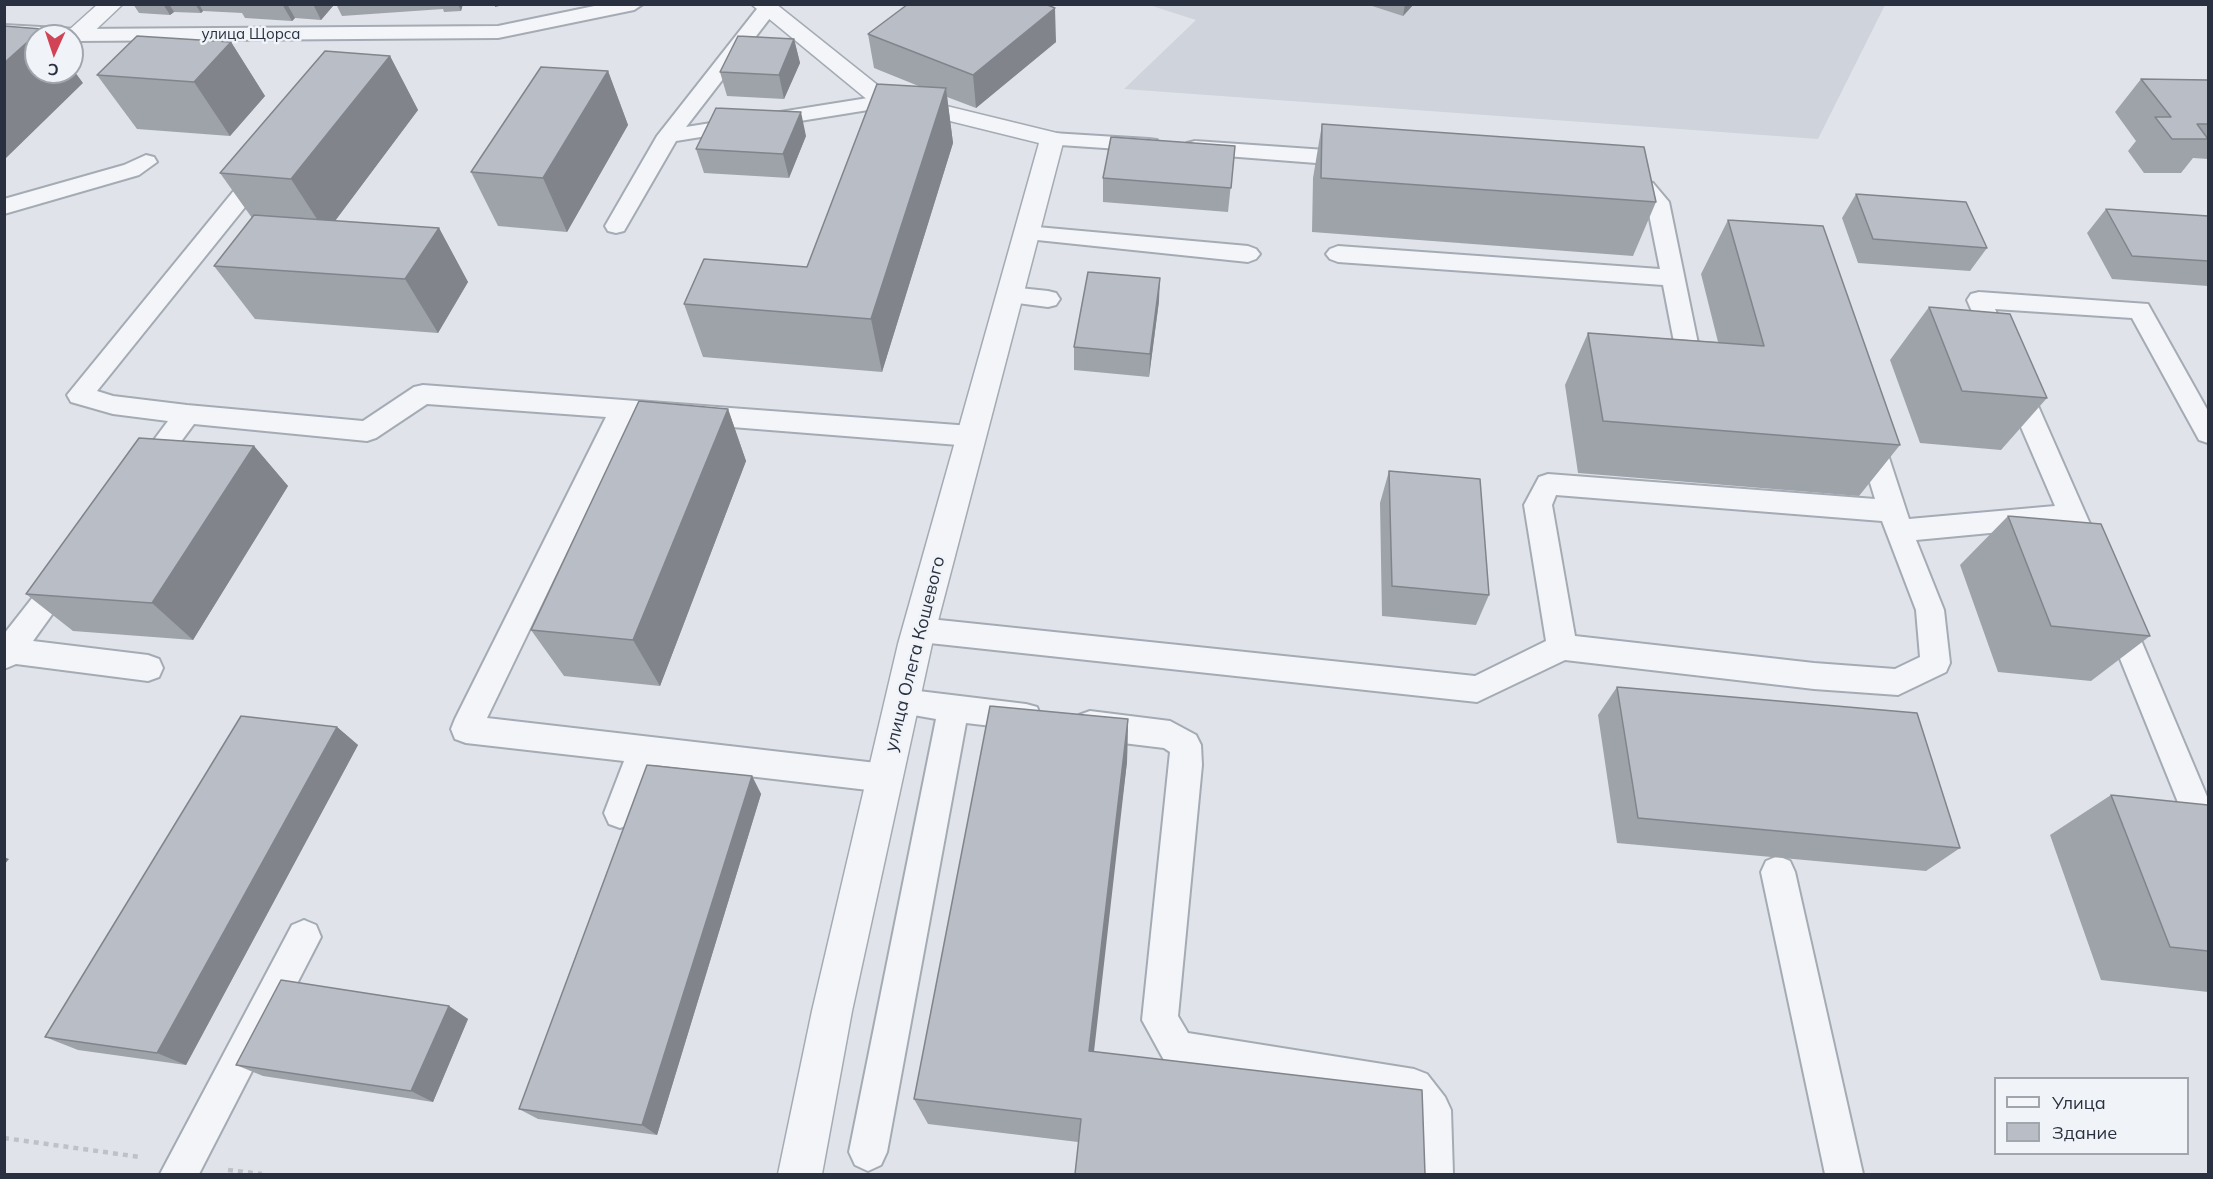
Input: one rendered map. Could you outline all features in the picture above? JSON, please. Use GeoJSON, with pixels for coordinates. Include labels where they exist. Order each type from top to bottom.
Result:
{"type":"FeatureCollection","features":[{"type":"Feature","properties":{"kind":"street"},"geometry":{"type":"LineString","coordinates":[[84,29],[112,4]]}},
{"type":"Feature","properties":{"kind":"street"},"geometry":{"type":"LineString","coordinates":[[765,7],[877,96],[1052,139]]}},
{"type":"Feature","properties":{"kind":"street","name":"улица Олега Кошевого"},"geometry":{"type":"LineString","coordinates":[[800,1174],[832,1011],[902,702],[971,436],[1052,139]]}},
{"type":"Feature","properties":{"kind":"lane","name":"улица Щорса"},"geometry":{"type":"LineString","coordinates":[[84,35],[498,32],[634,4]]}},
{"type":"Feature","properties":{"kind":"lane"},"geometry":{"type":"LineString","coordinates":[[616,226],[668,136],[765,7]]}},
{"type":"Feature","properties":{"kind":"lane","name":"улица Щорса"},"geometry":{"type":"LineString","coordinates":[[6,33],[24,34]]}},
{"type":"Feature","properties":{"kind":"lane"},"geometry":{"type":"LineString","coordinates":[[668,136],[893,100]]}},
{"type":"Feature","properties":{"kind":"lane"},"geometry":{"type":"LineString","coordinates":[[1052,139],[1373,161]]}},
{"type":"Feature","properties":{"kind":"lane"},"geometry":{"type":"LineString","coordinates":[[276,153],[81,395],[113,405],[367,431],[423,394],[971,436]]}},
{"type":"Feature","properties":{"kind":"lane"},"geometry":{"type":"LineString","coordinates":[[4,207],[72,185],[131,171],[146,162]]}},
{"type":"Feature","properties":{"kind":"lane"},"geometry":{"type":"LineString","coordinates":[[1610,177],[1645,188],[1658,202],[1692,373]]}},
{"type":"Feature","properties":{"kind":"lane"},"geometry":{"type":"LineString","coordinates":[[1026,234],[1248,254]]}},
{"type":"Feature","properties":{"kind":"lane"},"geometry":{"type":"LineString","coordinates":[[1338,254],[1673,278]]}},
{"type":"Feature","properties":{"kind":"lane"},"geometry":{"type":"LineString","coordinates":[[1010,295],[1048,299]]}},
{"type":"Feature","properties":{"kind":"lane"},"geometry":{"type":"LineString","coordinates":[[2208,433],[2140,310],[1979,300],[2071,515],[2104,585],[2208,836]]}},
{"type":"Feature","properties":{"kind":"lane"},"geometry":{"type":"LineString","coordinates":[[623,409],[466,729],[885,778]]}},
{"type":"Feature","properties":{"kind":"lane"},"geometry":{"type":"LineString","coordinates":[[920,630],[1477,689],[1562,647],[1814,676],[1898,682],[1935,663],[1930,610],[1896,521],[1861,410]]}},
{"type":"Feature","properties":{"kind":"lane"},"geometry":{"type":"LineString","coordinates":[[130,490],[187,414]]}},
{"type":"Feature","properties":{"kind":"lane"},"geometry":{"type":"LineString","coordinates":[[1562,647],[1538,505],[1548,484],[1896,521],[2071,515]]}},
{"type":"Feature","properties":{"kind":"lane"},"geometry":{"type":"LineString","coordinates":[[7,654],[81,556]]}},
{"type":"Feature","properties":{"kind":"lane"},"geometry":{"type":"LineString","coordinates":[[7,654],[148,668]]}},
{"type":"Feature","properties":{"kind":"lane"},"geometry":{"type":"LineString","coordinates":[[902,702],[1170,735],[1185,746],[1185,777],[1160,1020],[1178,1049],[1414,1087],[1432,1110],[1434,1174]]}},
{"type":"Feature","properties":{"kind":"lane"},"geometry":{"type":"LineString","coordinates":[[868,1152],[954,708]]}},
{"type":"Feature","properties":{"kind":"lane"},"geometry":{"type":"LineString","coordinates":[[620,813],[644,750]]}},
{"type":"Feature","properties":{"kind":"lane"},"geometry":{"type":"LineString","coordinates":[[1778,872],[1844,1174]]}},
{"type":"Feature","properties":{"kind":"lane"},"geometry":{"type":"LineString","coordinates":[[182,1169],[304,937]]}},
{"type":"Feature","properties":{"kind":"path"},"geometry":{"type":"LineString","coordinates":[[4,1138],[182,1169],[262,1174]]}},
{"type":"Feature","properties":{"kind":"shaded area"},"geometry":{"type":"Polygon","coordinates":[[[1149,5],[1885,5],[1818,139],[1124,89],[1196,20],[1149,5]]]}},
{"type":"Feature","properties":{"kind":"building"},"geometry":{"type":"Polygon","coordinates":[[[908,4],[1045,4],[1055,8],[973,75],[868,34],[908,4]]]}},
{"type":"Feature","properties":{"kind":"building"},"geometry":{"type":"Polygon","coordinates":[[[4,26],[24,28],[24,45],[4,63],[4,26]]]}},
{"type":"Feature","properties":{"kind":"building"},"geometry":{"type":"Polygon","coordinates":[[[137,36],[231,42],[194,82],[97,75],[137,36]]]}},
{"type":"Feature","properties":{"kind":"building"},"geometry":{"type":"Polygon","coordinates":[[[738,36],[794,39],[779,75],[720,72],[738,36]]]}},
{"type":"Feature","properties":{"kind":"building"},"geometry":{"type":"Polygon","coordinates":[[[325,51],[390,56],[291,179],[220,173],[325,51]]]}},
{"type":"Feature","properties":{"kind":"building"},"geometry":{"type":"Polygon","coordinates":[[[541,67],[608,71],[543,178],[471,172],[541,67]]]}},
{"type":"Feature","properties":{"kind":"building"},"geometry":{"type":"Polygon","coordinates":[[[2141,79],[2208,80],[2208,124],[2197,124],[2208,139],[2172,139],[2155,117],[2171,117],[2141,79]]]}},
{"type":"Feature","properties":{"kind":"building"},"geometry":{"type":"Polygon","coordinates":[[[877,84],[946,88],[871,319],[684,304],[704,259],[807,267],[877,84]]]}},
{"type":"Feature","properties":{"kind":"building"},"geometry":{"type":"Polygon","coordinates":[[[716,108],[801,112],[783,154],[696,149],[716,108]]]}},
{"type":"Feature","properties":{"kind":"building"},"geometry":{"type":"Polygon","coordinates":[[[1322,124],[1644,147],[1656,202],[1321,178],[1322,124]]]}},
{"type":"Feature","properties":{"kind":"building"},"geometry":{"type":"Polygon","coordinates":[[[1111,137],[1235,146],[1231,188],[1103,178],[1111,137]]]}},
{"type":"Feature","properties":{"kind":"building"},"geometry":{"type":"Polygon","coordinates":[[[1856,194],[1966,202],[1987,248],[1873,239],[1856,194]]]}},
{"type":"Feature","properties":{"kind":"building"},"geometry":{"type":"Polygon","coordinates":[[[2106,209],[2208,216],[2208,261],[2132,256],[2106,209]]]}},
{"type":"Feature","properties":{"kind":"building"},"geometry":{"type":"Polygon","coordinates":[[[254,215],[439,228],[405,279],[214,266],[254,215]]]}},
{"type":"Feature","properties":{"kind":"building"},"geometry":{"type":"Polygon","coordinates":[[[1728,220],[1823,226],[1900,445],[1603,421],[1588,333],[1764,346],[1728,220]]]}},
{"type":"Feature","properties":{"kind":"building"},"geometry":{"type":"Polygon","coordinates":[[[1088,272],[1160,278],[1150,354],[1074,347],[1088,272]]]}},
{"type":"Feature","properties":{"kind":"building"},"geometry":{"type":"Polygon","coordinates":[[[1929,307],[2010,314],[2047,398],[1962,391],[1929,307]]]}},
{"type":"Feature","properties":{"kind":"building"},"geometry":{"type":"Polygon","coordinates":[[[639,401],[728,409],[633,640],[531,630],[639,401]]]}},
{"type":"Feature","properties":{"kind":"building"},"geometry":{"type":"Polygon","coordinates":[[[139,438],[254,446],[152,603],[26,594],[139,438]]]}},
{"type":"Feature","properties":{"kind":"building"},"geometry":{"type":"Polygon","coordinates":[[[1389,471],[1480,479],[1489,595],[1392,586],[1389,471]]]}},
{"type":"Feature","properties":{"kind":"building"},"geometry":{"type":"Polygon","coordinates":[[[2008,516],[2101,524],[2150,636],[2051,626],[2008,516]]]}},
{"type":"Feature","properties":{"kind":"building"},"geometry":{"type":"Polygon","coordinates":[[[1617,687],[1917,713],[1960,848],[1638,818],[1617,687]]]}},
{"type":"Feature","properties":{"kind":"building"},"geometry":{"type":"Polygon","coordinates":[[[990,706],[1128,719],[1089,1051],[1422,1090],[1425,1174],[1075,1174],[1081,1119],[914,1099],[990,706]]]}},
{"type":"Feature","properties":{"kind":"building"},"geometry":{"type":"Polygon","coordinates":[[[241,716],[337,727],[157,1053],[45,1037],[241,716]]]}},
{"type":"Feature","properties":{"kind":"building"},"geometry":{"type":"Polygon","coordinates":[[[647,765],[752,776],[642,1125],[519,1109],[647,765]]]}},
{"type":"Feature","properties":{"kind":"building"},"geometry":{"type":"Polygon","coordinates":[[[2111,795],[2208,805],[2208,951],[2170,947],[2111,795]]]}},
{"type":"Feature","properties":{"kind":"building"},"geometry":{"type":"Polygon","coordinates":[[[281,980],[449,1006],[411,1091],[236,1065],[281,980]]]}}]}
